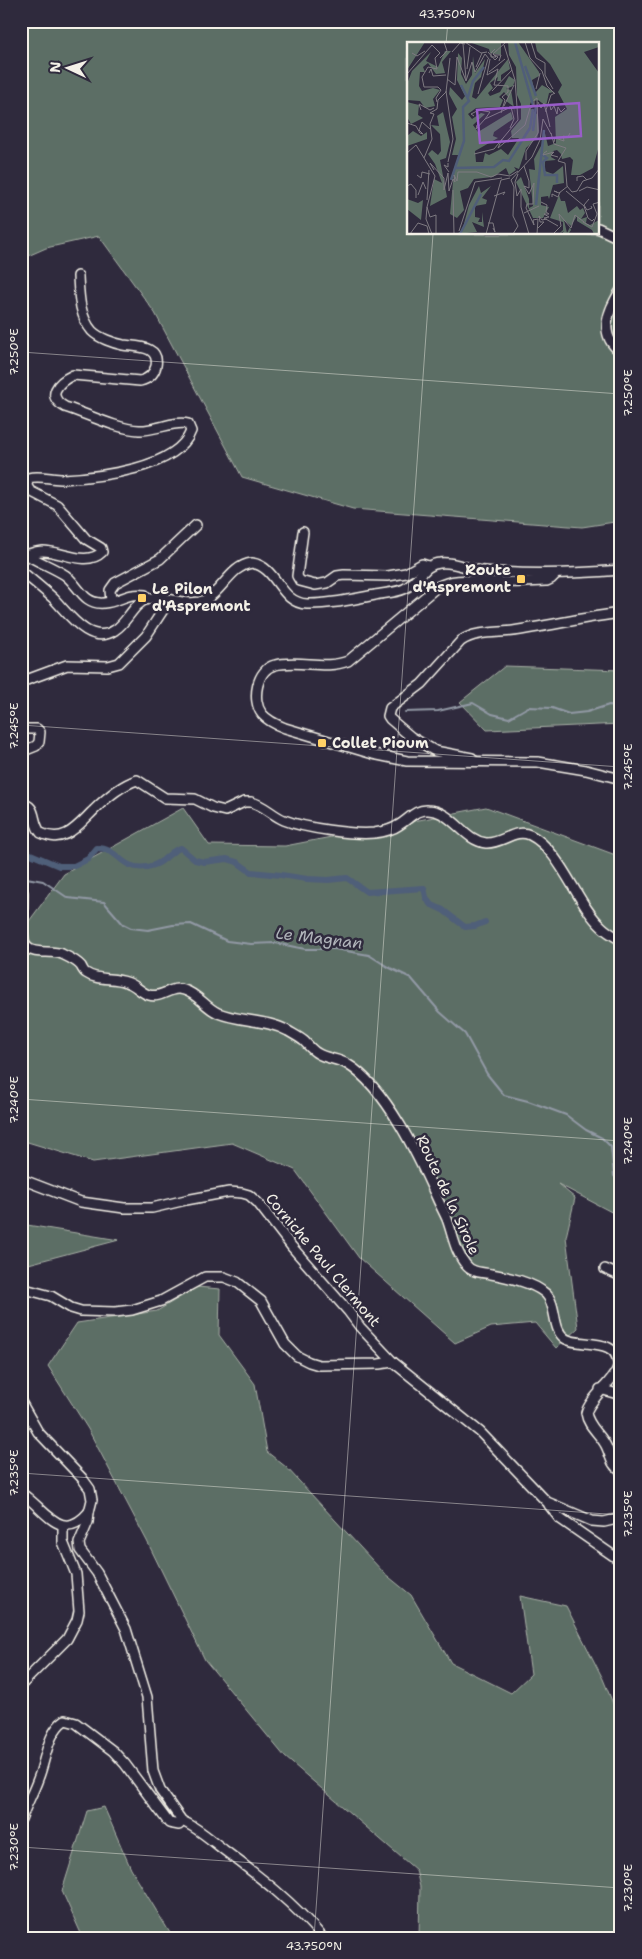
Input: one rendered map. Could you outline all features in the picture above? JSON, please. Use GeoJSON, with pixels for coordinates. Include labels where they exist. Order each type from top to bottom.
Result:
{"type":"FeatureCollection","features":[{"type":"Feature","properties":{"kind":"street"},"geometry":{"type":"LineString","coordinates":[[600,229],[621,239]]}},
{"type":"Feature","properties":{"kind":"street"},"geometry":{"type":"LineString","coordinates":[[24,553],[44,551],[89,558],[97,556],[102,552],[101,548],[86,539],[61,509],[30,491],[26,486],[28,478],[74,478],[148,464],[168,456],[180,448],[191,431],[188,424],[182,422],[158,429],[130,429],[58,403],[55,395],[57,386],[64,379],[73,375],[140,381],[149,378],[154,373],[157,361],[154,354],[145,347],[114,342],[97,335],[91,329],[80,304],[78,276]]}},
{"type":"Feature","properties":{"kind":"street"},"geometry":{"type":"LineString","coordinates":[[621,290],[611,304],[606,318],[606,327],[614,347],[621,352]]}},
{"type":"Feature","properties":{"kind":"street"},"geometry":{"type":"LineString","coordinates":[[112,601],[110,590],[115,583],[160,559],[196,525]]}},
{"type":"Feature","properties":{"kind":"street"},"geometry":{"type":"LineString","coordinates":[[303,532],[297,576],[300,581],[310,584],[327,583],[337,576],[388,576],[406,572],[422,564],[428,566]]}},
{"type":"Feature","properties":{"kind":"street"},"geometry":{"type":"LineString","coordinates":[[24,553],[66,576],[89,600],[104,603],[126,595],[138,594],[145,594],[148,599]]}},
{"type":"Feature","properties":{"kind":"street"},"geometry":{"type":"LineString","coordinates":[[21,571],[49,594],[76,624],[96,634],[114,632],[137,606],[148,599],[185,603],[196,603],[204,600],[210,597],[238,568],[252,563],[269,570],[288,596],[297,602],[307,604],[339,602],[398,591],[413,583],[428,566],[438,563],[447,563],[482,571],[555,575],[621,570]]}},
{"type":"Feature","properties":{"kind":"street"},"geometry":{"type":"LineString","coordinates":[[555,575],[547,581],[493,582],[462,579],[446,582],[437,586],[348,661],[339,665],[275,664],[269,667],[262,674],[257,694],[257,703],[266,717],[281,726],[372,754],[407,761],[538,762],[586,770],[621,779]]}},
{"type":"Feature","properties":{"kind":"street"},"geometry":{"type":"LineString","coordinates":[[21,682],[67,665],[108,666],[118,663],[136,648],[146,636],[169,600]]}},
{"type":"Feature","properties":{"kind":"street"},"geometry":{"type":"LineString","coordinates":[[478,762],[468,757],[438,752],[421,744],[390,719],[388,716],[390,708],[422,684],[461,641],[468,636],[514,631],[594,616],[621,613]]}},
{"type":"Feature","properties":{"kind":"street"},"geometry":{"type":"LineString","coordinates":[[21,729],[39,730],[41,736],[36,746],[21,752]]}},
{"type":"Feature","properties":{"kind":"street"},"geometry":{"type":"LineString","coordinates":[[21,804],[27,804],[32,808],[35,825],[41,833],[56,837],[76,829],[100,804],[137,780],[165,798],[195,799],[221,810],[244,802],[251,802],[288,821],[338,831],[381,832],[398,826],[418,811],[431,810],[448,817],[479,841],[494,843],[521,833],[532,836],[562,868],[601,927],[621,940]]}},
{"type":"Feature","properties":{"kind":"street","name":"Route de la Sirole"},"geometry":{"type":"LineString","coordinates":[[21,889],[23,893],[23,936],[25,945],[29,949],[59,953],[80,965],[86,973],[95,977],[125,981],[148,995],[156,996],[176,988],[184,989],[220,1014],[273,1025],[288,1031],[304,1041],[314,1052],[347,1064],[361,1076],[388,1105],[421,1164],[447,1219],[454,1243],[466,1265],[477,1272],[510,1278],[541,1290],[553,1303],[561,1336],[576,1343],[591,1343],[606,1347],[616,1356],[618,1365],[615,1374],[600,1389],[587,1409],[587,1420],[607,1446],[613,1464],[621,1471]]}},
{"type":"Feature","properties":{"kind":"street","name":"Corniche Paul Clermont"},"geometry":{"type":"LineString","coordinates":[[21,1179],[81,1202],[124,1208],[152,1208],[229,1192],[246,1194],[258,1203],[292,1247],[360,1327],[393,1362]]}},
{"type":"Feature","properties":{"kind":"street"},"geometry":{"type":"LineString","coordinates":[[606,1269],[621,1276]]}},
{"type":"Feature","properties":{"kind":"street"},"geometry":{"type":"LineString","coordinates":[[21,1288],[51,1296],[81,1312],[114,1312],[132,1310],[161,1301],[205,1278],[224,1277],[237,1282],[261,1301],[285,1344],[297,1356],[319,1365],[393,1362],[480,1432],[547,1502],[559,1518],[621,1561]]}},
{"type":"Feature","properties":{"kind":"street"},"geometry":{"type":"LineString","coordinates":[[600,1389],[621,1395]]}},
{"type":"Feature","properties":{"kind":"street"},"geometry":{"type":"LineString","coordinates":[[21,1402],[38,1432],[82,1478],[90,1489],[92,1500],[88,1512],[88,1522],[79,1543],[80,1550],[97,1573],[126,1629],[146,1697],[153,1771],[160,1790],[182,1822],[200,1832],[264,1879],[323,1938]]}},
{"type":"Feature","properties":{"kind":"street"},"geometry":{"type":"LineString","coordinates":[[21,1493],[56,1523],[63,1526],[73,1525],[81,1521],[88,1512]]}},
{"type":"Feature","properties":{"kind":"street"},"geometry":{"type":"LineString","coordinates":[[547,1502],[592,1521],[604,1522],[621,1518]]}},
{"type":"Feature","properties":{"kind":"street"},"geometry":{"type":"LineString","coordinates":[[21,1685],[67,1639],[76,1625],[79,1611],[76,1574],[63,1542],[63,1526]]}},
{"type":"Feature","properties":{"kind":"street"},"geometry":{"type":"LineString","coordinates":[[21,1819],[38,1779],[51,1738],[58,1726],[65,1720],[76,1723],[113,1751],[169,1823],[175,1826],[182,1822]]}},
{"type":"Feature","properties":{"kind":"green space"},"geometry":{"type":"Polygon","coordinates":[[[21,21],[621,21],[621,521],[582,527],[353,509],[242,477],[155,313],[99,236],[46,248],[21,259],[21,21]]]}},
{"type":"Feature","properties":{"kind":"green space"},"geometry":{"type":"Polygon","coordinates":[[[505,666],[621,670],[621,724],[487,730],[460,702],[505,666]]]}},
{"type":"Feature","properties":{"kind":"green space"},"geometry":{"type":"Polygon","coordinates":[[[486,807],[621,857],[621,1217],[558,1184],[575,1198],[566,1237],[578,1328],[556,1348],[535,1323],[491,1327],[455,1343],[359,1258],[295,1170],[232,1143],[93,1162],[21,1140],[21,932],[64,874],[183,808],[209,845],[285,846],[486,807]]]}},
{"type":"Feature","properties":{"kind":"green space"},"geometry":{"type":"Polygon","coordinates":[[[21,1224],[119,1240],[21,1266],[21,1224]]]}},
{"type":"Feature","properties":{"kind":"green space"},"geometry":{"type":"Polygon","coordinates":[[[197,1287],[220,1289],[219,1335],[255,1384],[267,1452],[286,1467],[384,1573],[411,1595],[451,1663],[511,1693],[531,1674],[520,1596],[566,1606],[603,1679],[621,1723],[621,1938],[419,1938],[420,1887],[416,1870],[285,1757],[205,1660],[147,1541],[88,1429],[48,1366],[77,1323],[157,1311],[197,1287]]]}},
{"type":"Feature","properties":{"kind":"green space"},"geometry":{"type":"Polygon","coordinates":[[[104,1807],[131,1869],[173,1938],[83,1938],[62,1891],[87,1811],[104,1807]]]}},
{"type":"Feature","properties":{"kind":"waterway"},"geometry":{"type":"LineString","coordinates":[[405,712],[438,711],[473,703],[492,714],[509,718],[528,707],[552,708],[569,714],[587,712],[609,705],[621,707]]}},
{"type":"Feature","properties":{"kind":"waterway"},"geometry":{"type":"LineString","coordinates":[[21,850],[59,866],[74,866],[88,859],[97,848],[105,849],[131,866],[147,867],[162,861],[181,848],[195,860],[204,862],[227,859],[237,862],[251,872],[307,879],[328,880],[347,878],[367,892],[424,888],[430,904],[443,910],[465,927],[485,922]]}},
{"type":"Feature","properties":{"kind":"waterway","name":"Le Magnan"},"geometry":{"type":"LineString","coordinates":[[21,877],[43,881],[68,898],[104,902],[123,924],[131,928],[148,930],[191,924],[227,941],[251,944],[275,943],[305,949],[335,949],[369,955],[411,978],[440,1012],[465,1034],[487,1074],[504,1095],[528,1101],[566,1115],[586,1130],[602,1138],[611,1147],[614,1176],[621,1182]]}},
{"type":"Feature","properties":{"kind":"place","name":"Route d'Aspremont"},"geometry":{"type":"Point","coordinates":[521,579]}},
{"type":"Feature","properties":{"kind":"place","name":"Le Pilon d'Aspremont"},"geometry":{"type":"Point","coordinates":[142,598]}},
{"type":"Feature","properties":{"kind":"place","name":"Collet Pioum"},"geometry":{"type":"Point","coordinates":[322,743]}}]}
